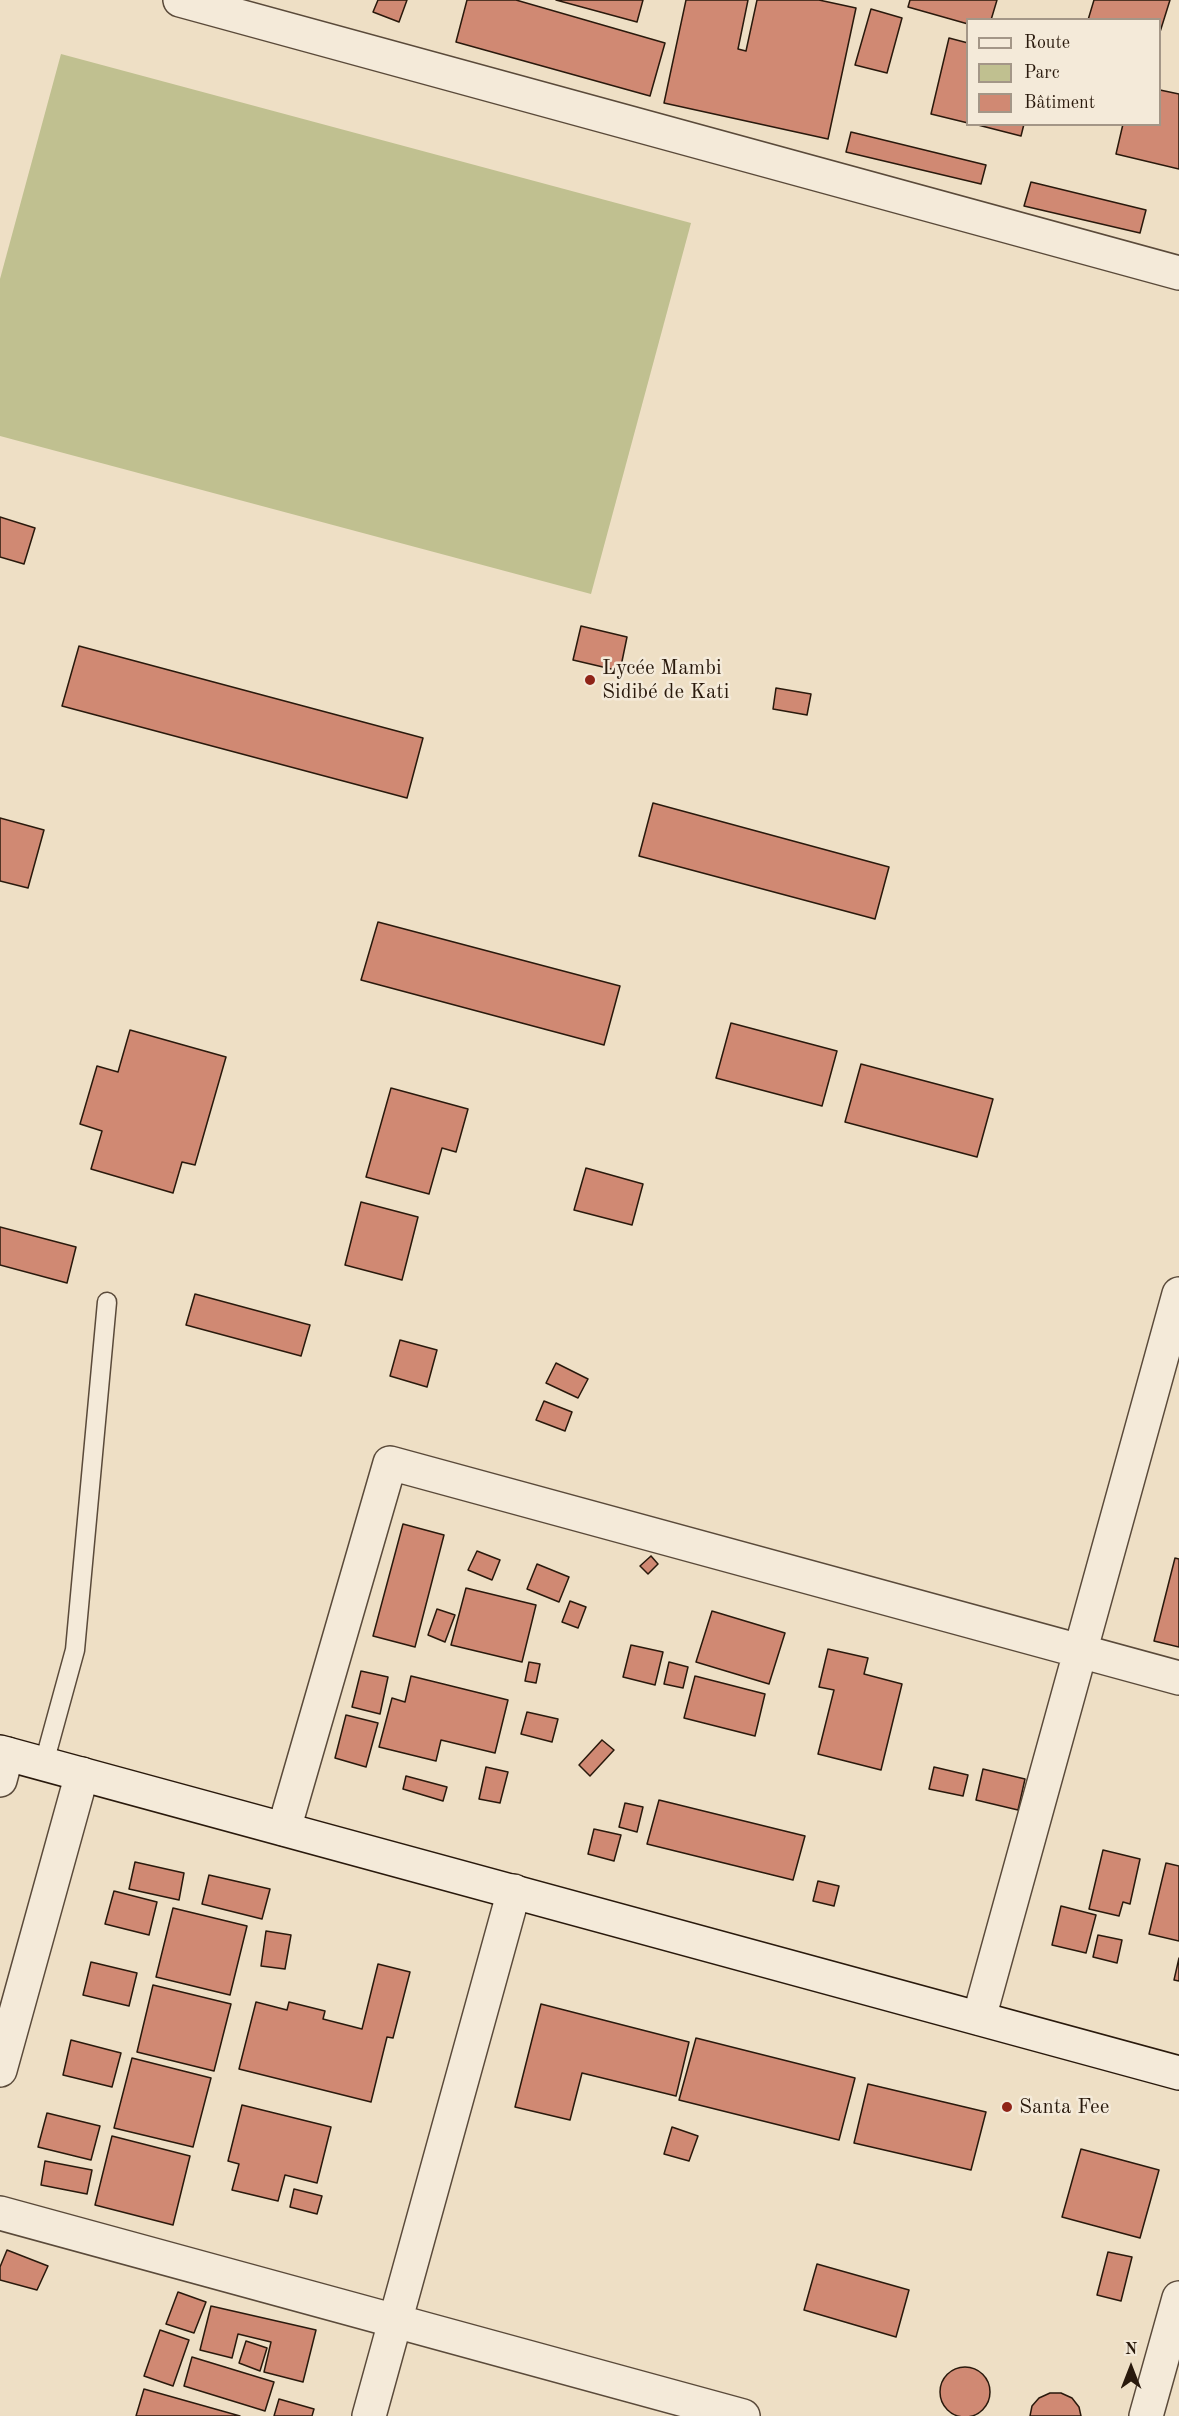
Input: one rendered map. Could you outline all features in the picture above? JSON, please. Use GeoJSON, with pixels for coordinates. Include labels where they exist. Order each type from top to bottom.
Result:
{"type":"FeatureCollection","features":[{"type":"Feature","properties":{"kind":"street"},"geometry":{"type":"LineString","coordinates":[[180,0],[1179,273]]}},
{"type":"Feature","properties":{"kind":"street"},"geometry":{"type":"LineString","coordinates":[[979,2018],[1080,1651],[1173,1337],[1179,1294]]}},
{"type":"Feature","properties":{"kind":"street"},"geometry":{"type":"LineString","coordinates":[[284,1829],[390,1463],[1179,1678]]}},
{"type":"Feature","properties":{"kind":"street"},"geometry":{"type":"LineString","coordinates":[[2,1762],[44,1763],[1179,2073]]}},
{"type":"Feature","properties":{"kind":"street"},"geometry":{"type":"LineString","coordinates":[[0,2070],[82,1774]]}},
{"type":"Feature","properties":{"kind":"street"},"geometry":{"type":"LineString","coordinates":[[369,2416],[514,1891]]}},
{"type":"Feature","properties":{"kind":"street"},"geometry":{"type":"LineString","coordinates":[[0,2213],[743,2416]]}},
{"type":"Feature","properties":{"kind":"street"},"geometry":{"type":"LineString","coordinates":[[1146,2416],[1179,2298]]}},
{"type":"Feature","properties":{"kind":"lane"},"geometry":{"type":"LineString","coordinates":[[44,1763],[75,1650],[107,1302]]}},
{"type":"Feature","properties":{"kind":"green space"},"geometry":{"type":"Polygon","coordinates":[[[61,54],[691,223],[591,594],[0,436],[0,279],[61,54]]]}},
{"type":"Feature","properties":{"kind":"building"},"geometry":{"type":"Polygon","coordinates":[[[378,0],[407,0],[399,22],[373,12],[378,0]]]}},
{"type":"Feature","properties":{"kind":"building"},"geometry":{"type":"Polygon","coordinates":[[[467,0],[516,0],[665,43],[650,96],[456,42],[467,0]]]}},
{"type":"Feature","properties":{"kind":"building"},"geometry":{"type":"Polygon","coordinates":[[[556,0],[643,0],[637,22],[556,0]]]}},
{"type":"Feature","properties":{"kind":"building"},"geometry":{"type":"Polygon","coordinates":[[[686,0],[748,0],[738,49],[746,51],[757,0],[819,0],[856,8],[828,139],[664,103],[686,0]]]}},
{"type":"Feature","properties":{"kind":"building"},"geometry":{"type":"Polygon","coordinates":[[[910,0],[997,0],[992,18],[966,18],[966,23],[908,7],[910,0]]]}},
{"type":"Feature","properties":{"kind":"building"},"geometry":{"type":"Polygon","coordinates":[[[1094,0],[1170,0],[1161,29],[1161,18],[1089,18],[1094,0]]]}},
{"type":"Feature","properties":{"kind":"building"},"geometry":{"type":"Polygon","coordinates":[[[871,9],[902,18],[887,73],[855,65],[871,9]]]}},
{"type":"Feature","properties":{"kind":"building"},"geometry":{"type":"Polygon","coordinates":[[[949,38],[966,42],[966,123],[931,114],[949,38]]]}},
{"type":"Feature","properties":{"kind":"building"},"geometry":{"type":"Polygon","coordinates":[[[1161,90],[1179,94],[1179,169],[1116,154],[1123,126],[1161,126],[1161,90]]]}},
{"type":"Feature","properties":{"kind":"building"},"geometry":{"type":"Polygon","coordinates":[[[982,126],[1024,126],[1021,136],[982,126]]]}},
{"type":"Feature","properties":{"kind":"building"},"geometry":{"type":"Polygon","coordinates":[[[851,132],[986,165],[981,184],[846,152],[851,132]]]}},
{"type":"Feature","properties":{"kind":"building"},"geometry":{"type":"Polygon","coordinates":[[[1031,182],[1146,210],[1140,233],[1024,206],[1031,182]]]}},
{"type":"Feature","properties":{"kind":"building"},"geometry":{"type":"Polygon","coordinates":[[[0,517],[35,528],[24,564],[0,557],[0,517]]]}},
{"type":"Feature","properties":{"kind":"building"},"geometry":{"type":"Polygon","coordinates":[[[581,626],[627,637],[620,671],[573,660],[581,626]]]}},
{"type":"Feature","properties":{"kind":"building"},"geometry":{"type":"Polygon","coordinates":[[[79,646],[423,738],[407,798],[62,706],[79,646]]]}},
{"type":"Feature","properties":{"kind":"building"},"geometry":{"type":"Polygon","coordinates":[[[776,688],[811,694],[807,715],[773,709],[776,688]]]}},
{"type":"Feature","properties":{"kind":"building"},"geometry":{"type":"Polygon","coordinates":[[[653,803],[889,867],[875,919],[639,856],[653,803]]]}},
{"type":"Feature","properties":{"kind":"building"},"geometry":{"type":"Polygon","coordinates":[[[0,818],[44,830],[28,888],[0,881],[0,818]]]}},
{"type":"Feature","properties":{"kind":"building"},"geometry":{"type":"Polygon","coordinates":[[[378,922],[620,986],[604,1045],[361,980],[378,922]]]}},
{"type":"Feature","properties":{"kind":"building"},"geometry":{"type":"Polygon","coordinates":[[[731,1023],[837,1051],[822,1106],[716,1078],[731,1023]]]}},
{"type":"Feature","properties":{"kind":"building"},"geometry":{"type":"Polygon","coordinates":[[[130,1030],[226,1057],[195,1165],[182,1162],[173,1193],[91,1169],[102,1131],[80,1124],[97,1066],[118,1072],[130,1030]]]}},
{"type":"Feature","properties":{"kind":"building"},"geometry":{"type":"Polygon","coordinates":[[[861,1064],[993,1099],[977,1157],[845,1122],[861,1064]]]}},
{"type":"Feature","properties":{"kind":"building"},"geometry":{"type":"Polygon","coordinates":[[[391,1088],[468,1109],[456,1152],[442,1148],[429,1194],[366,1177],[391,1088]]]}},
{"type":"Feature","properties":{"kind":"building"},"geometry":{"type":"Polygon","coordinates":[[[586,1168],[643,1184],[632,1225],[574,1210],[586,1168]]]}},
{"type":"Feature","properties":{"kind":"building"},"geometry":{"type":"Polygon","coordinates":[[[361,1202],[418,1217],[402,1280],[345,1265],[361,1202]]]}},
{"type":"Feature","properties":{"kind":"building"},"geometry":{"type":"Polygon","coordinates":[[[0,1227],[76,1247],[67,1283],[0,1265],[0,1227]]]}},
{"type":"Feature","properties":{"kind":"building"},"geometry":{"type":"Polygon","coordinates":[[[195,1294],[310,1325],[301,1356],[186,1325],[195,1294]]]}},
{"type":"Feature","properties":{"kind":"building"},"geometry":{"type":"Polygon","coordinates":[[[400,1340],[437,1350],[427,1387],[390,1376],[400,1340]]]}},
{"type":"Feature","properties":{"kind":"building"},"geometry":{"type":"Polygon","coordinates":[[[556,1363],[588,1379],[578,1398],[546,1383],[556,1363]]]}},
{"type":"Feature","properties":{"kind":"building"},"geometry":{"type":"Polygon","coordinates":[[[544,1401],[572,1412],[565,1431],[536,1420],[544,1401]]]}},
{"type":"Feature","properties":{"kind":"building"},"geometry":{"type":"Polygon","coordinates":[[[403,1524],[444,1535],[415,1647],[373,1636],[403,1524]]]}},
{"type":"Feature","properties":{"kind":"building"},"geometry":{"type":"Polygon","coordinates":[[[477,1551],[500,1560],[492,1580],[468,1570],[477,1551]]]}},
{"type":"Feature","properties":{"kind":"building"},"geometry":{"type":"Polygon","coordinates":[[[651,1556],[658,1564],[648,1574],[640,1566],[651,1556]]]}},
{"type":"Feature","properties":{"kind":"building"},"geometry":{"type":"Polygon","coordinates":[[[1175,1558],[1179,1559],[1179,1647],[1154,1641],[1175,1558]]]}},
{"type":"Feature","properties":{"kind":"building"},"geometry":{"type":"Polygon","coordinates":[[[537,1564],[569,1577],[559,1602],[527,1589],[537,1564]]]}},
{"type":"Feature","properties":{"kind":"building"},"geometry":{"type":"Polygon","coordinates":[[[466,1588],[536,1605],[522,1662],[451,1645],[466,1588]]]}},
{"type":"Feature","properties":{"kind":"building"},"geometry":{"type":"Polygon","coordinates":[[[570,1601],[586,1607],[578,1628],[562,1622],[570,1601]]]}},
{"type":"Feature","properties":{"kind":"building"},"geometry":{"type":"Polygon","coordinates":[[[437,1609],[455,1615],[445,1642],[428,1635],[437,1609]]]}},
{"type":"Feature","properties":{"kind":"building"},"geometry":{"type":"Polygon","coordinates":[[[712,1611],[785,1633],[769,1684],[696,1662],[712,1611]]]}},
{"type":"Feature","properties":{"kind":"building"},"geometry":{"type":"Polygon","coordinates":[[[631,1645],[663,1652],[655,1685],[623,1677],[631,1645]]]}},
{"type":"Feature","properties":{"kind":"building"},"geometry":{"type":"Polygon","coordinates":[[[828,1649],[868,1658],[864,1674],[902,1684],[881,1770],[818,1754],[834,1690],[819,1687],[828,1649]]]}},
{"type":"Feature","properties":{"kind":"building"},"geometry":{"type":"Polygon","coordinates":[[[529,1662],[540,1664],[536,1683],[525,1681],[529,1662]]]}},
{"type":"Feature","properties":{"kind":"building"},"geometry":{"type":"Polygon","coordinates":[[[669,1662],[688,1667],[683,1688],[664,1684],[669,1662]]]}},
{"type":"Feature","properties":{"kind":"building"},"geometry":{"type":"Polygon","coordinates":[[[361,1671],[388,1677],[380,1714],[352,1707],[361,1671]]]}},
{"type":"Feature","properties":{"kind":"building"},"geometry":{"type":"Polygon","coordinates":[[[411,1676],[508,1700],[495,1753],[441,1740],[436,1761],[379,1747],[392,1698],[405,1702],[411,1676]]]}},
{"type":"Feature","properties":{"kind":"building"},"geometry":{"type":"Polygon","coordinates":[[[695,1676],[765,1694],[755,1736],[684,1718],[695,1676]]]}},
{"type":"Feature","properties":{"kind":"building"},"geometry":{"type":"Polygon","coordinates":[[[527,1712],[558,1719],[552,1742],[521,1734],[527,1712]]]}},
{"type":"Feature","properties":{"kind":"building"},"geometry":{"type":"Polygon","coordinates":[[[346,1715],[378,1723],[366,1767],[335,1758],[346,1715]]]}},
{"type":"Feature","properties":{"kind":"building"},"geometry":{"type":"Polygon","coordinates":[[[602,1740],[614,1750],[590,1776],[579,1765],[602,1740]]]}},
{"type":"Feature","properties":{"kind":"building"},"geometry":{"type":"Polygon","coordinates":[[[486,1767],[508,1772],[500,1803],[479,1799],[486,1767]]]}},
{"type":"Feature","properties":{"kind":"building"},"geometry":{"type":"Polygon","coordinates":[[[934,1767],[968,1775],[963,1796],[929,1789],[934,1767]]]}},
{"type":"Feature","properties":{"kind":"building"},"geometry":{"type":"Polygon","coordinates":[[[983,1769],[1025,1779],[1018,1810],[976,1800],[983,1769]]]}},
{"type":"Feature","properties":{"kind":"building"},"geometry":{"type":"Polygon","coordinates":[[[406,1776],[447,1787],[443,1801],[403,1789],[406,1776]]]}},
{"type":"Feature","properties":{"kind":"building"},"geometry":{"type":"Polygon","coordinates":[[[659,1800],[805,1836],[793,1880],[647,1844],[659,1800]]]}},
{"type":"Feature","properties":{"kind":"building"},"geometry":{"type":"Polygon","coordinates":[[[625,1803],[643,1807],[637,1832],[619,1827],[625,1803]]]}},
{"type":"Feature","properties":{"kind":"building"},"geometry":{"type":"Polygon","coordinates":[[[594,1829],[621,1835],[614,1861],[588,1854],[594,1829]]]}},
{"type":"Feature","properties":{"kind":"building"},"geometry":{"type":"Polygon","coordinates":[[[1103,1850],[1140,1859],[1130,1904],[1123,1902],[1119,1916],[1089,1909],[1103,1850]]]}},
{"type":"Feature","properties":{"kind":"building"},"geometry":{"type":"Polygon","coordinates":[[[135,1862],[184,1873],[179,1900],[129,1889],[135,1862]]]}},
{"type":"Feature","properties":{"kind":"building"},"geometry":{"type":"Polygon","coordinates":[[[1166,1863],[1179,1866],[1179,1941],[1149,1934],[1166,1863]]]}},
{"type":"Feature","properties":{"kind":"building"},"geometry":{"type":"Polygon","coordinates":[[[209,1875],[270,1889],[262,1919],[202,1904],[209,1875]]]}},
{"type":"Feature","properties":{"kind":"building"},"geometry":{"type":"Polygon","coordinates":[[[818,1881],[839,1886],[834,1906],[813,1901],[818,1881]]]}},
{"type":"Feature","properties":{"kind":"building"},"geometry":{"type":"Polygon","coordinates":[[[114,1891],[157,1902],[149,1935],[105,1924],[114,1891]]]}},
{"type":"Feature","properties":{"kind":"building"},"geometry":{"type":"Polygon","coordinates":[[[1061,1906],[1096,1915],[1086,1953],[1052,1945],[1061,1906]]]}},
{"type":"Feature","properties":{"kind":"building"},"geometry":{"type":"Polygon","coordinates":[[[173,1908],[247,1926],[230,1995],[156,1977],[173,1908]]]}},
{"type":"Feature","properties":{"kind":"building"},"geometry":{"type":"Polygon","coordinates":[[[266,1931],[291,1935],[285,1969],[261,1966],[266,1931]]]}},
{"type":"Feature","properties":{"kind":"building"},"geometry":{"type":"Polygon","coordinates":[[[1098,1935],[1122,1940],[1117,1963],[1093,1957],[1098,1935]]]}},
{"type":"Feature","properties":{"kind":"building"},"geometry":{"type":"Polygon","coordinates":[[[1179,1958],[1179,1981],[1174,1980],[1179,1958]]]}},
{"type":"Feature","properties":{"kind":"building"},"geometry":{"type":"Polygon","coordinates":[[[91,1962],[137,1973],[129,2006],[83,1995],[91,1962]]]}},
{"type":"Feature","properties":{"kind":"building"},"geometry":{"type":"Polygon","coordinates":[[[378,1964],[410,1972],[393,2038],[387,2037],[371,2102],[239,2069],[256,2002],[287,2010],[289,2002],[325,2011],[323,2019],[362,2029],[378,1964]]]}},
{"type":"Feature","properties":{"kind":"building"},"geometry":{"type":"Polygon","coordinates":[[[153,1985],[231,2004],[214,2071],[137,2052],[153,1985]]]}},
{"type":"Feature","properties":{"kind":"building"},"geometry":{"type":"Polygon","coordinates":[[[541,2004],[689,2042],[676,2096],[582,2073],[570,2120],[515,2107],[541,2004]]]}},
{"type":"Feature","properties":{"kind":"building"},"geometry":{"type":"Polygon","coordinates":[[[696,2038],[855,2078],[839,2140],[679,2100],[696,2038]]]}},
{"type":"Feature","properties":{"kind":"building"},"geometry":{"type":"Polygon","coordinates":[[[71,2040],[121,2053],[112,2087],[63,2075],[71,2040]]]}},
{"type":"Feature","properties":{"kind":"building"},"geometry":{"type":"Polygon","coordinates":[[[132,2058],[211,2078],[193,2147],[114,2128],[132,2058]]]}},
{"type":"Feature","properties":{"kind":"building"},"geometry":{"type":"Polygon","coordinates":[[[868,2084],[986,2112],[971,2170],[854,2143],[868,2084]]]}},
{"type":"Feature","properties":{"kind":"building"},"geometry":{"type":"Polygon","coordinates":[[[242,2105],[331,2127],[317,2183],[285,2175],[278,2201],[232,2190],[239,2164],[228,2161],[242,2105]]]}},
{"type":"Feature","properties":{"kind":"building"},"geometry":{"type":"Polygon","coordinates":[[[47,2113],[100,2126],[91,2160],[38,2147],[47,2113]]]}},
{"type":"Feature","properties":{"kind":"building"},"geometry":{"type":"Polygon","coordinates":[[[672,2127],[698,2136],[689,2161],[664,2154],[672,2127]]]}},
{"type":"Feature","properties":{"kind":"building"},"geometry":{"type":"Polygon","coordinates":[[[112,2136],[190,2156],[173,2225],[95,2205],[112,2136]]]}},
{"type":"Feature","properties":{"kind":"building"},"geometry":{"type":"Polygon","coordinates":[[[1081,2149],[1159,2170],[1140,2238],[1062,2217],[1081,2149]]]}},
{"type":"Feature","properties":{"kind":"building"},"geometry":{"type":"Polygon","coordinates":[[[45,2161],[92,2170],[87,2194],[41,2185],[45,2161]]]}},
{"type":"Feature","properties":{"kind":"building"},"geometry":{"type":"Polygon","coordinates":[[[294,2189],[322,2196],[317,2214],[290,2207],[294,2189]]]}},
{"type":"Feature","properties":{"kind":"building"},"geometry":{"type":"Polygon","coordinates":[[[7,2250],[48,2266],[37,2290],[0,2280],[0,2267],[7,2250]]]}},
{"type":"Feature","properties":{"kind":"building"},"geometry":{"type":"Polygon","coordinates":[[[1108,2252],[1132,2257],[1121,2301],[1097,2295],[1108,2252]]]}},
{"type":"Feature","properties":{"kind":"building"},"geometry":{"type":"Polygon","coordinates":[[[817,2264],[909,2290],[896,2337],[804,2310],[817,2264]]]}},
{"type":"Feature","properties":{"kind":"building"},"geometry":{"type":"Polygon","coordinates":[[[178,2292],[206,2302],[194,2333],[166,2324],[178,2292]]]}},
{"type":"Feature","properties":{"kind":"building"},"geometry":{"type":"Polygon","coordinates":[[[211,2306],[316,2330],[303,2382],[264,2372],[271,2342],[238,2334],[232,2358],[200,2350],[211,2306]]]}},
{"type":"Feature","properties":{"kind":"building"},"geometry":{"type":"Polygon","coordinates":[[[160,2330],[189,2340],[173,2386],[144,2376],[160,2330]]]}},
{"type":"Feature","properties":{"kind":"building"},"geometry":{"type":"Polygon","coordinates":[[[246,2341],[267,2348],[260,2371],[239,2363],[246,2341]]]}},
{"type":"Feature","properties":{"kind":"building"},"geometry":{"type":"Polygon","coordinates":[[[192,2357],[274,2382],[265,2411],[184,2386],[192,2357]]]}},
{"type":"Feature","properties":{"kind":"building"},"geometry":{"type":"Polygon","coordinates":[[[965,2367],[974,2369],[985,2378],[990,2392],[988,2401],[979,2412],[965,2417],[956,2415],[945,2406],[940,2392],[942,2383],[951,2372],[965,2367]]]}},
{"type":"Feature","properties":{"kind":"building"},"geometry":{"type":"Polygon","coordinates":[[[144,2389],[240,2416],[136,2416],[144,2389]]]}},
{"type":"Feature","properties":{"kind":"building"},"geometry":{"type":"Polygon","coordinates":[[[1050,2393],[1061,2393],[1072,2398],[1079,2407],[1081,2416],[1030,2416],[1032,2406],[1039,2398],[1050,2393]]]}},
{"type":"Feature","properties":{"kind":"building"},"geometry":{"type":"Polygon","coordinates":[[[279,2399],[314,2409],[312,2416],[274,2416],[279,2399]]]}},
{"type":"Feature","properties":{"kind":"place","name":"Lycée Mambi Sidibé de Kati"},"geometry":{"type":"Point","coordinates":[590,680]}},
{"type":"Feature","properties":{"kind":"place","name":"Santa Fee"},"geometry":{"type":"Point","coordinates":[1007,2107]}}]}
